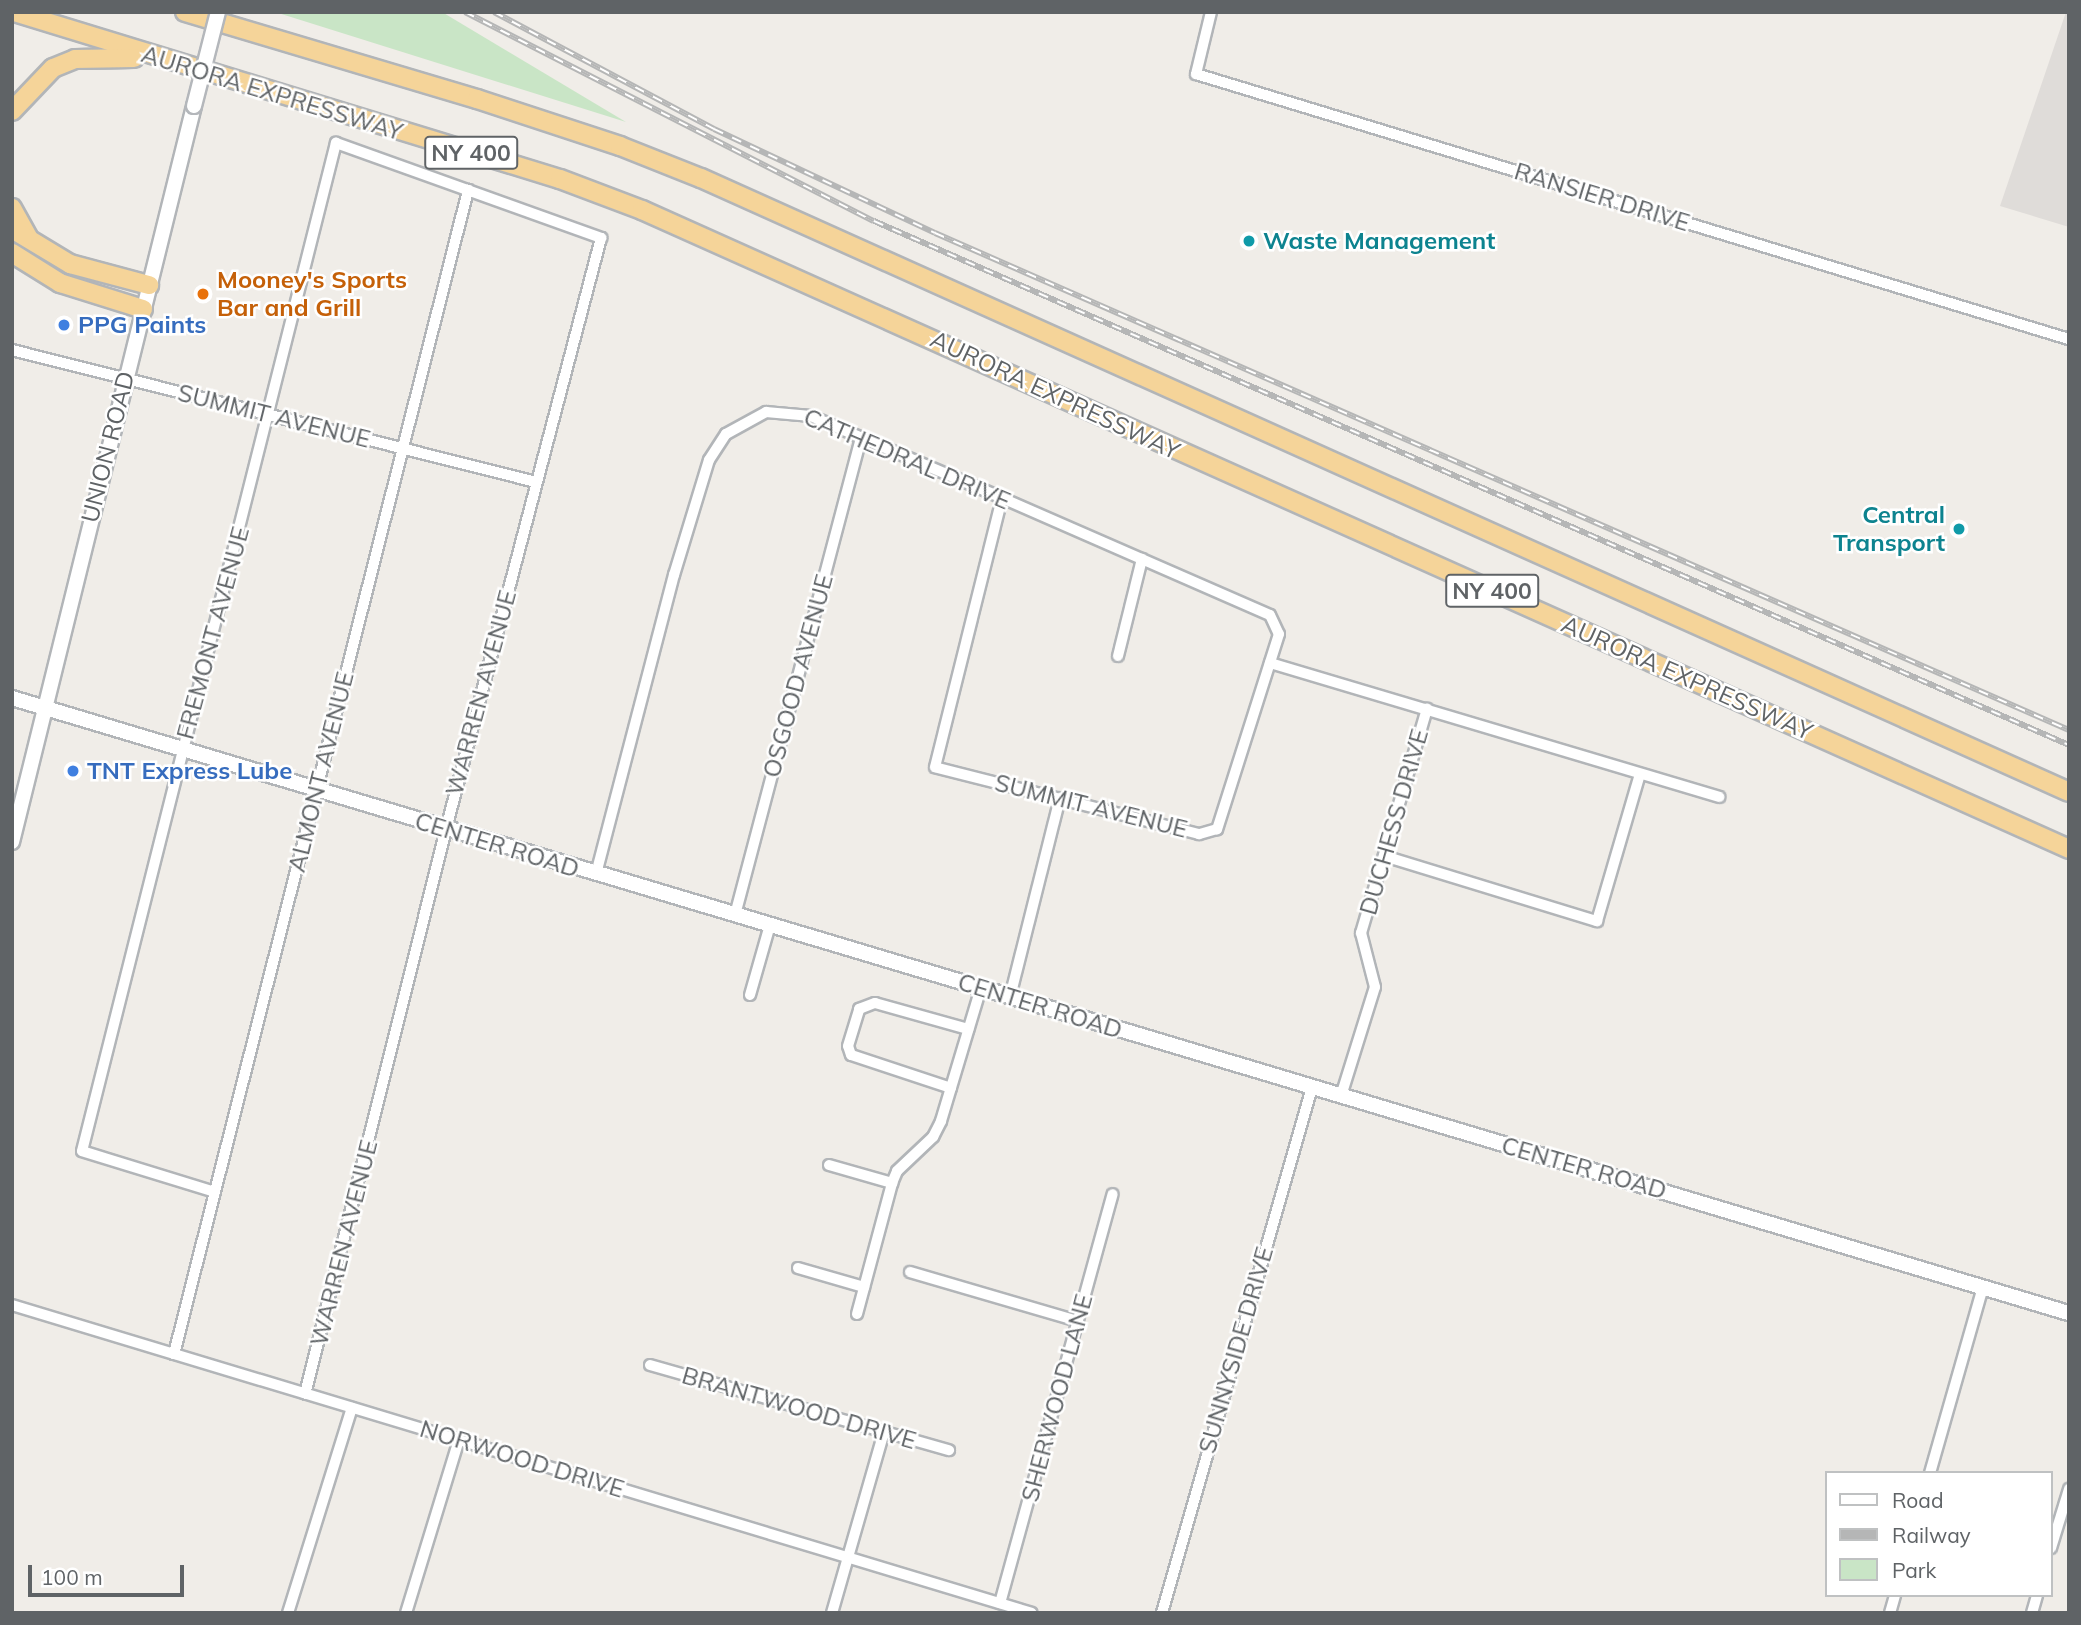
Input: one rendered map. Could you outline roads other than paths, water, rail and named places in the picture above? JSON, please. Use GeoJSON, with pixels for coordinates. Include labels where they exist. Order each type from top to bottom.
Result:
{"type":"FeatureCollection","features":[{"type":"Feature","properties":{"kind":"highway","name":"AURORA EXPRESSWAY"},"geometry":{"type":"LineString","coordinates":[[14,12],[160,59],[560,179],[642,210],[2069,849]]}},
{"type":"Feature","properties":{"kind":"highway","name":"AURORA EXPRESSWAY"},"geometry":{"type":"LineString","coordinates":[[185,12],[477,99],[620,146],[701,178],[2069,792]]}},
{"type":"Feature","properties":{"kind":"highway"},"geometry":{"type":"LineString","coordinates":[[12,111],[35,82],[53,68],[75,59],[160,59]]}},
{"type":"Feature","properties":{"kind":"highway"},"geometry":{"type":"LineString","coordinates":[[12,208],[32,243]]}},
{"type":"Feature","properties":{"kind":"highway"},"geometry":{"type":"LineString","coordinates":[[12,229],[70,264],[149,285]]}},
{"type":"Feature","properties":{"kind":"highway"},"geometry":{"type":"LineString","coordinates":[[12,253],[60,283],[143,309]]}},
{"type":"Feature","properties":{"kind":"main road","name":"UNION ROAD"},"geometry":{"type":"LineString","coordinates":[[12,842],[218,12]]}},
{"type":"Feature","properties":{"kind":"main road","name":"CENTER ROAD"},"geometry":{"type":"LineString","coordinates":[[12,698],[446,830],[2069,1313]]}},
{"type":"Feature","properties":{"kind":"street","name":"RANSIER DRIVE"},"geometry":{"type":"LineString","coordinates":[[1211,12],[1196,74],[2069,340]]}},
{"type":"Feature","properties":{"kind":"street","name":"FREMONT AVENUE"},"geometry":{"type":"LineString","coordinates":[[215,1192],[82,1151],[336,143],[468,190]]}},
{"type":"Feature","properties":{"kind":"street","name":"WARREN AVENUE"},"geometry":{"type":"LineString","coordinates":[[305,1394],[446,830],[601,238],[468,190]]}},
{"type":"Feature","properties":{"kind":"street","name":"ALMONT AVENUE"},"geometry":{"type":"LineString","coordinates":[[174,1354],[468,190]]}},
{"type":"Feature","properties":{"kind":"street","name":"SUMMIT AVENUE"},"geometry":{"type":"LineString","coordinates":[[12,350],[536,482]]}},
{"type":"Feature","properties":{"kind":"street","name":"CATHEDRAL DRIVE"},"geometry":{"type":"LineString","coordinates":[[596,874],[674,575],[717,445],[750,417],[784,411],[811,416],[1270,615],[1279,634],[1270,663]]}},
{"type":"Feature","properties":{"kind":"street","name":"OSGOOD AVENUE"},"geometry":{"type":"LineString","coordinates":[[735,915],[861,437]]}},
{"type":"Feature","properties":{"kind":"street","name":"SUMMIT AVENUE"},"geometry":{"type":"LineString","coordinates":[[1002,498],[934,766],[1199,834],[1217,829],[1270,663]]}},
{"type":"Feature","properties":{"kind":"street"},"geometry":{"type":"LineString","coordinates":[[1118,656],[1142,559]]}},
{"type":"Feature","properties":{"kind":"street"},"geometry":{"type":"LineString","coordinates":[[1270,663],[1718,797]]}},
{"type":"Feature","properties":{"kind":"street","name":"DUCHESS DRIVE"},"geometry":{"type":"LineString","coordinates":[[1341,1096],[1375,987],[1361,933],[1427,709]]}},
{"type":"Feature","properties":{"kind":"street"},"geometry":{"type":"LineString","coordinates":[[1384,856],[1597,921],[1640,774]]}},
{"type":"Feature","properties":{"kind":"street"},"geometry":{"type":"LineString","coordinates":[[1010,997],[1060,798]]}},
{"type":"Feature","properties":{"kind":"street"},"geometry":{"type":"LineString","coordinates":[[750,995],[770,925]]}},
{"type":"Feature","properties":{"kind":"street"},"geometry":{"type":"LineString","coordinates":[[857,1314],[892,1182],[898,1171],[933,1137],[951,1088],[981,988]]}},
{"type":"Feature","properties":{"kind":"street"},"geometry":{"type":"LineString","coordinates":[[951,1088],[850,1055],[848,1046],[859,1009],[875,1003],[968,1029]]}},
{"type":"Feature","properties":{"kind":"street","name":"SUNNYSIDE DRIVE"},"geometry":{"type":"LineString","coordinates":[[1162,1613],[1312,1087]]}},
{"type":"Feature","properties":{"kind":"street"},"geometry":{"type":"LineString","coordinates":[[829,1165],[892,1182]]}},
{"type":"Feature","properties":{"kind":"street","name":"SHERWOOD LANE"},"geometry":{"type":"LineString","coordinates":[[1000,1603],[1113,1194]]}},
{"type":"Feature","properties":{"kind":"street"},"geometry":{"type":"LineString","coordinates":[[798,1268],[864,1287]]}},
{"type":"Feature","properties":{"kind":"street"},"geometry":{"type":"LineString","coordinates":[[910,1272],[1078,1321]]}},
{"type":"Feature","properties":{"kind":"street"},"geometry":{"type":"LineString","coordinates":[[1931,1471],[1983,1287]]}},
{"type":"Feature","properties":{"kind":"street","name":"NORWOOD DRIVE"},"geometry":{"type":"LineString","coordinates":[[12,1305],[1032,1613]]}},
{"type":"Feature","properties":{"kind":"street","name":"BRANTWOOD DRIVE"},"geometry":{"type":"LineString","coordinates":[[650,1364],[949,1450]]}},
{"type":"Feature","properties":{"kind":"street"},"geometry":{"type":"LineString","coordinates":[[288,1613],[352,1408]]}},
{"type":"Feature","properties":{"kind":"street"},"geometry":{"type":"LineString","coordinates":[[832,1613],[884,1432]]}},
{"type":"Feature","properties":{"kind":"street"},"geometry":{"type":"LineString","coordinates":[[406,1613],[459,1440]]}},
{"type":"Feature","properties":{"kind":"street"},"geometry":{"type":"LineString","coordinates":[[2053,1541],[2069,1489]]}},
{"type":"Feature","properties":{"kind":"railway"},"geometry":{"type":"LineString","coordinates":[[465,12],[874,221],[2069,745]]}},
{"type":"Feature","properties":{"kind":"railway"},"geometry":{"type":"LineString","coordinates":[[494,12],[714,129],[935,233],[2069,730]]}},
{"type":"Feature","properties":{"kind":"place","name":"Waste Management"},"geometry":{"type":"Point","coordinates":[1249,241]}},
{"type":"Feature","properties":{"kind":"place","name":"Mooney's Sports Bar and Grill"},"geometry":{"type":"Point","coordinates":[203,294]}},
{"type":"Feature","properties":{"kind":"place","name":"PPG Paints"},"geometry":{"type":"Point","coordinates":[64,325]}},
{"type":"Feature","properties":{"kind":"place","name":"Central Transport"},"geometry":{"type":"Point","coordinates":[1959,529]}},
{"type":"Feature","properties":{"kind":"place","name":"TNT Express Lube"},"geometry":{"type":"Point","coordinates":[73,771]}}]}
